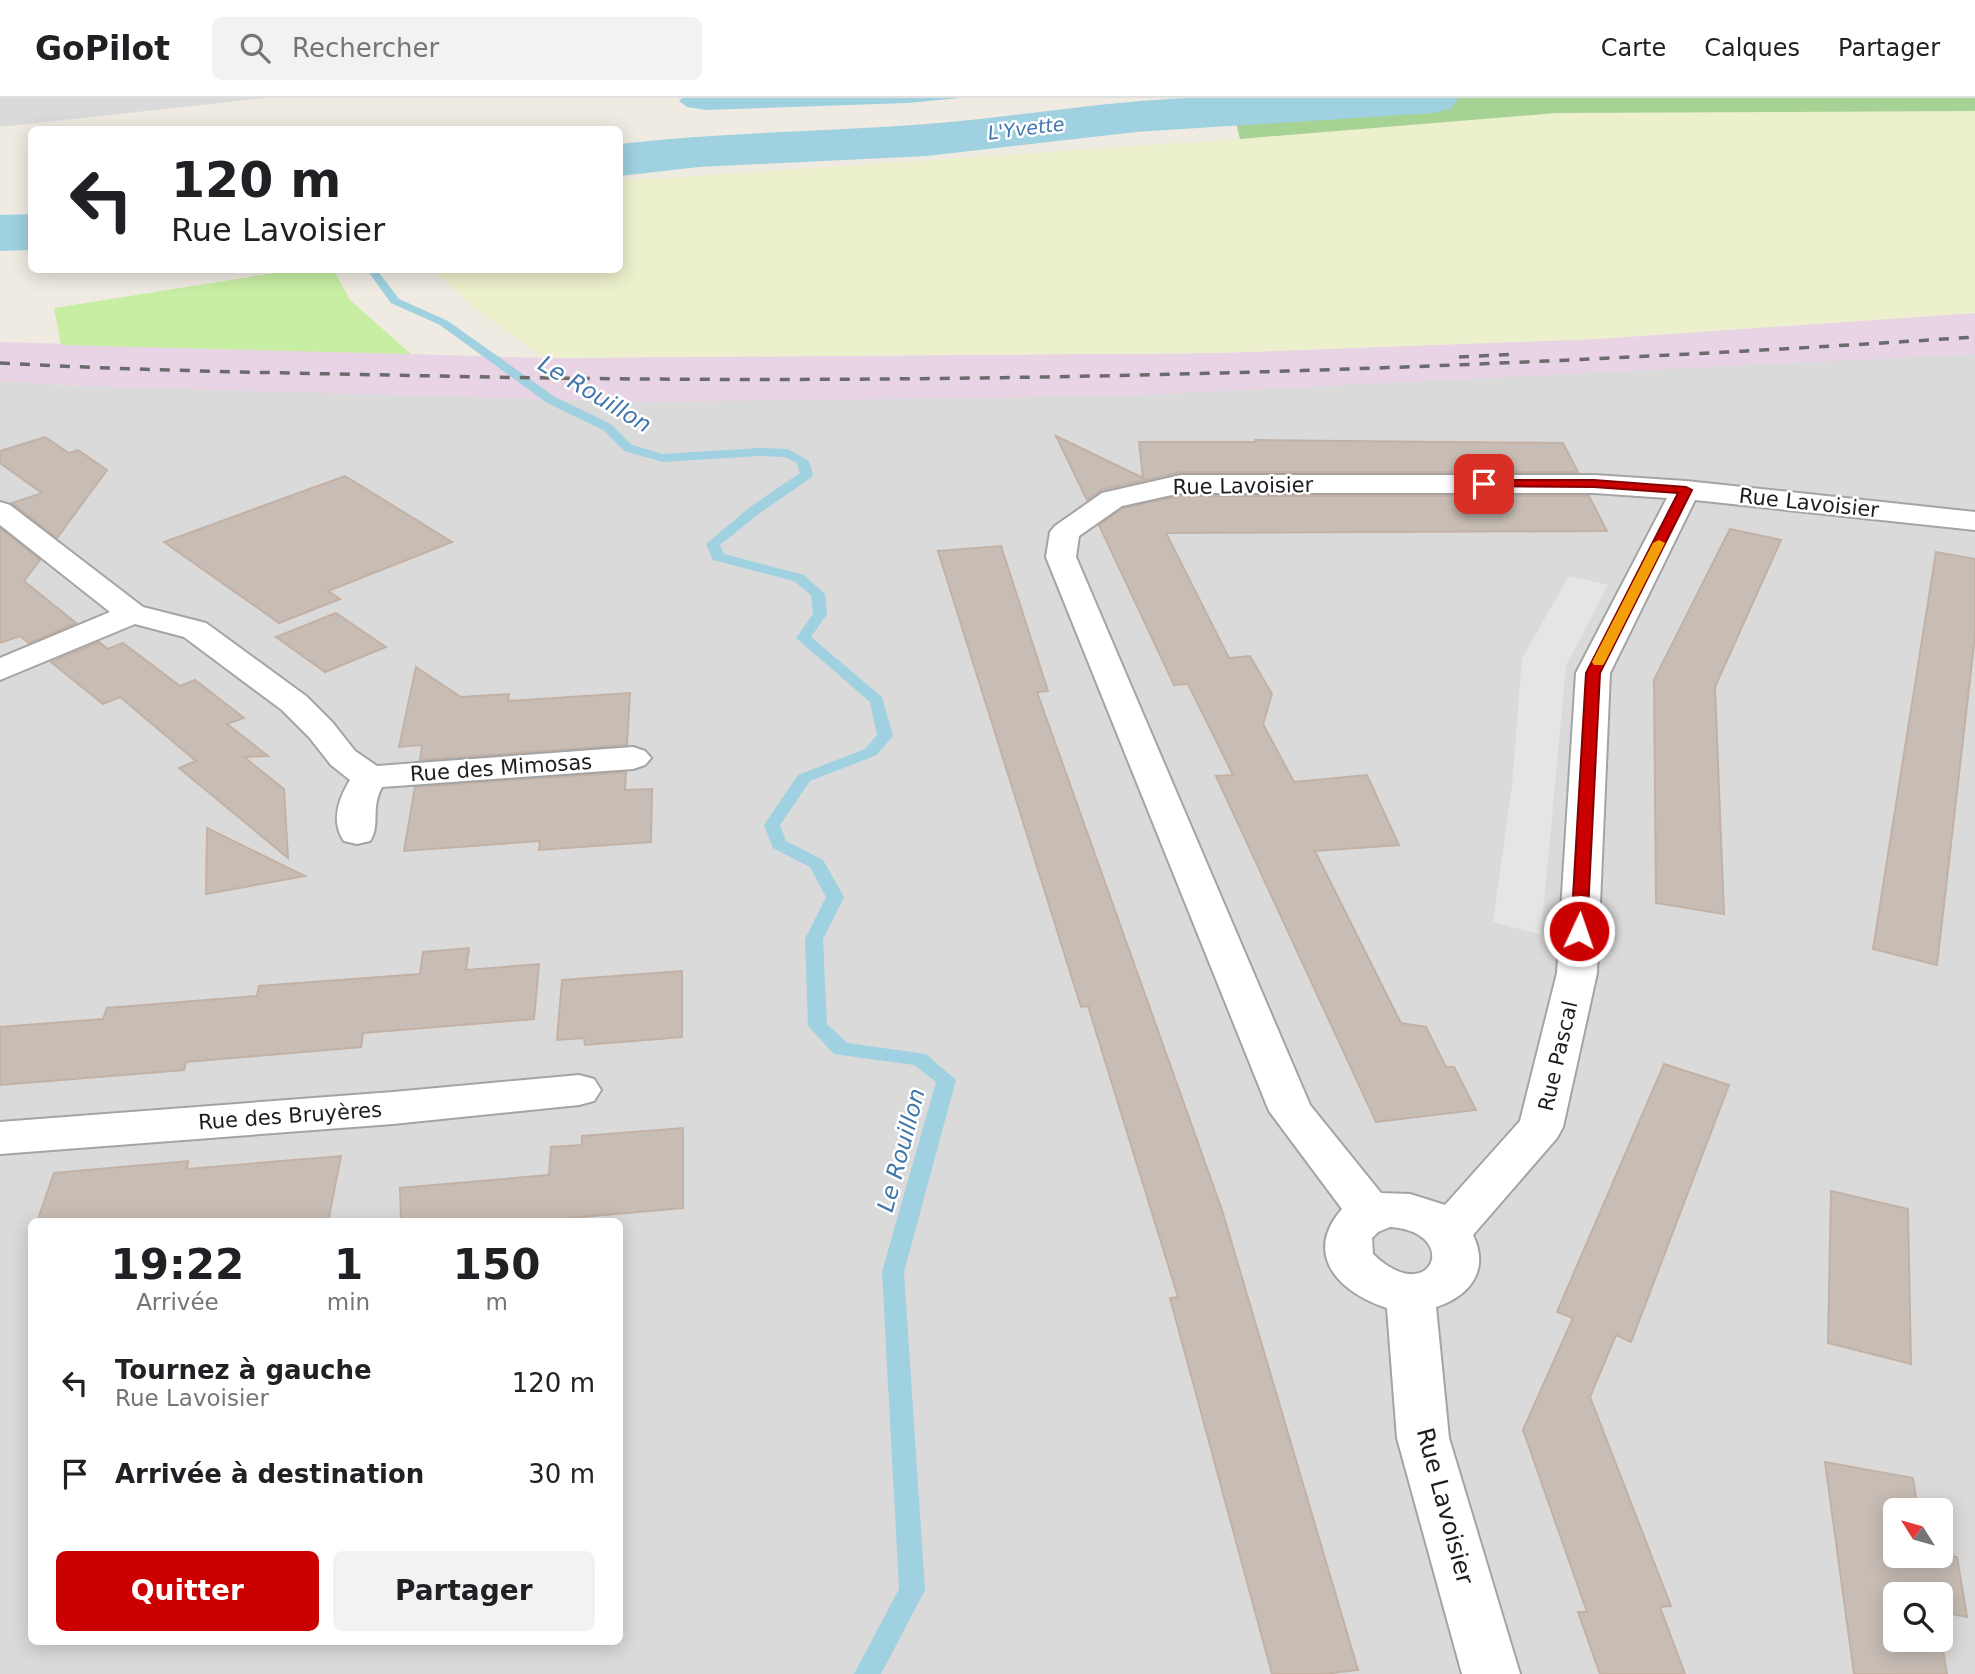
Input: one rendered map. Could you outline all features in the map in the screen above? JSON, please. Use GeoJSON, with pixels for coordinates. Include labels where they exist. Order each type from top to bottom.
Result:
{"type":"FeatureCollection","features":[{"type":"Feature","properties":{"kind":"street","name":"Rue Lavoisier"},"geometry":{"type":"LineString","coordinates":[[1371,1213],[1291,1111],[1061,557],[1066,532],[1112,499],[1181,484],[1594,484],[1686,490],[1975,522]]}},
{"type":"Feature","properties":{"kind":"street","name":"Rue Pascal"},"geometry":{"type":"LineString","coordinates":[[1448,1232],[1541,1127],[1577,973],[1593,673],[1686,490]]}},
{"type":"Feature","properties":{"kind":"street"},"geometry":{"type":"LineString","coordinates":[[0,511],[132,614],[195,630],[294,703],[321,730],[343,758],[369,777],[356,801],[357,833]]}},
{"type":"Feature","properties":{"kind":"street"},"geometry":{"type":"LineString","coordinates":[[0,670],[32,654],[132,614]]}},
{"type":"Feature","properties":{"kind":"street","name":"Rue des Mimosas"},"geometry":{"type":"LineString","coordinates":[[369,777],[633,758]]}},
{"type":"Feature","properties":{"kind":"street","name":"Rue des Bruyères"},"geometry":{"type":"LineString","coordinates":[[0,1138],[393,1108],[579,1090]]}},
{"type":"Feature","properties":{"kind":"street"},"geometry":{"type":"LineString","coordinates":[[1386,1209],[1405,1210],[1434,1220],[1448,1232],[1456,1245],[1457,1254],[1452,1276],[1429,1291],[1410,1293],[1384,1289],[1367,1280],[1357,1271],[1349,1257],[1346,1242],[1348,1232],[1357,1220],[1386,1209]]}},
{"type":"Feature","properties":{"kind":"street","name":"Rue Lavoisier"},"geometry":{"type":"LineString","coordinates":[[1410,1293],[1423,1438],[1491,1674]]}},
{"type":"Feature","properties":{"kind":"shaded area"},"geometry":{"type":"Polygon","coordinates":[[[0,98],[266,98],[0,127],[0,98]]]}},
{"type":"Feature","properties":{"kind":"shaded area"},"geometry":{"type":"Polygon","coordinates":[[[1975,313],[1975,354],[1122,396],[638,402],[81,386],[0,381],[0,342],[543,358],[1219,353],[1595,339],[1975,313]]]}},
{"type":"Feature","properties":{"kind":"shaded area"},"geometry":{"type":"Polygon","coordinates":[[[1975,354],[1975,1674],[0,1674],[0,381],[81,386],[1975,354]]]}},
{"type":"Feature","properties":{"kind":"shaded area"},"geometry":{"type":"Polygon","coordinates":[[[1569,576],[1608,585],[1566,666],[1541,935],[1493,922],[1512,786],[1522,658],[1569,576]]]}},
{"type":"Feature","properties":{"kind":"green space"},"geometry":{"type":"Polygon","coordinates":[[[1230,98],[1975,98],[1975,111],[1556,113],[1240,139],[1230,98]]]}},
{"type":"Feature","properties":{"kind":"green space"},"geometry":{"type":"Polygon","coordinates":[[[1975,111],[1975,313],[1595,339],[1219,353],[543,358],[474,308],[437,273],[623,273],[623,181],[1240,139],[1556,113],[1975,111]]]}},
{"type":"Feature","properties":{"kind":"green space"},"geometry":{"type":"Polygon","coordinates":[[[275,273],[336,273],[350,300],[411,354],[61,345],[54,308],[275,273]]]}},
{"type":"Feature","properties":{"kind":"water"},"geometry":{"type":"Polygon","coordinates":[[[682,98],[960,98],[908,103],[705,110],[687,107],[679,101],[682,98]]]}},
{"type":"Feature","properties":{"kind":"building"},"geometry":{"type":"Polygon","coordinates":[[[1056,436],[1143,478],[1139,442],[1255,440],[1563,443],[1578,472],[1181,472],[1101,490],[1087,500],[1056,436]]]}},
{"type":"Feature","properties":{"kind":"building"},"geometry":{"type":"Polygon","coordinates":[[[45,437],[69,453],[78,450],[107,470],[57,538],[12,503],[42,493],[0,463],[0,451],[45,437]]]}},
{"type":"Feature","properties":{"kind":"building"},"geometry":{"type":"Polygon","coordinates":[[[345,476],[452,542],[328,591],[340,599],[279,623],[164,542],[345,476]]]}},
{"type":"Feature","properties":{"kind":"building"},"geometry":{"type":"Polygon","coordinates":[[[1181,496],[1589,496],[1607,531],[1166,533],[1229,658],[1250,656],[1272,694],[1263,724],[1294,782],[1367,775],[1399,845],[1315,851],[1401,1023],[1426,1027],[1446,1067],[1454,1067],[1476,1110],[1376,1122],[1216,776],[1233,775],[1188,684],[1174,685],[1099,525],[1123,508],[1181,496]]]}},
{"type":"Feature","properties":{"kind":"building"},"geometry":{"type":"Polygon","coordinates":[[[0,528],[40,560],[24,581],[76,623],[29,643],[20,636],[0,643],[0,528]]]}},
{"type":"Feature","properties":{"kind":"building"},"geometry":{"type":"Polygon","coordinates":[[[1730,529],[1781,540],[1715,687],[1724,914],[1656,903],[1654,680],[1730,529]]]}},
{"type":"Feature","properties":{"kind":"building"},"geometry":{"type":"Polygon","coordinates":[[[1001,546],[1048,691],[1037,692],[1222,1210],[1358,1670],[1324,1674],[1272,1674],[1170,1298],[1178,1297],[1088,1006],[1081,1007],[938,551],[1001,546]]]}},
{"type":"Feature","properties":{"kind":"building"},"geometry":{"type":"Polygon","coordinates":[[[1936,552],[1975,559],[1975,636],[1937,965],[1873,949],[1936,552]]]}},
{"type":"Feature","properties":{"kind":"building"},"geometry":{"type":"Polygon","coordinates":[[[336,613],[386,647],[325,672],[276,637],[336,613]]]}},
{"type":"Feature","properties":{"kind":"building"},"geometry":{"type":"Polygon","coordinates":[[[99,642],[108,649],[123,643],[180,686],[195,680],[244,718],[227,724],[268,756],[244,757],[284,789],[288,858],[179,768],[196,761],[120,697],[103,704],[51,662],[99,642]]]}},
{"type":"Feature","properties":{"kind":"building"},"geometry":{"type":"Polygon","coordinates":[[[416,667],[461,697],[509,694],[508,701],[630,693],[627,745],[420,760],[422,745],[399,747],[416,667]]]}},
{"type":"Feature","properties":{"kind":"building"},"geometry":{"type":"Polygon","coordinates":[[[626,772],[625,790],[652,789],[651,842],[539,850],[540,841],[404,851],[415,787],[626,772]]]}},
{"type":"Feature","properties":{"kind":"building"},"geometry":{"type":"Polygon","coordinates":[[[207,828],[305,876],[206,894],[207,828]]]}},
{"type":"Feature","properties":{"kind":"building"},"geometry":{"type":"Polygon","coordinates":[[[469,948],[466,970],[539,964],[534,1019],[363,1033],[361,1047],[186,1062],[184,1070],[0,1085],[0,1027],[103,1019],[107,1008],[257,996],[259,986],[420,974],[423,952],[469,948]]]}},
{"type":"Feature","properties":{"kind":"building"},"geometry":{"type":"Polygon","coordinates":[[[682,971],[682,1037],[585,1045],[584,1038],[557,1040],[562,980],[682,971]]]}},
{"type":"Feature","properties":{"kind":"building"},"geometry":{"type":"Polygon","coordinates":[[[1664,1064],[1729,1085],[1631,1342],[1616,1335],[1590,1397],[1671,1606],[1660,1607],[1685,1674],[1600,1674],[1578,1612],[1587,1612],[1523,1430],[1573,1318],[1557,1312],[1664,1064]]]}},
{"type":"Feature","properties":{"kind":"building"},"geometry":{"type":"Polygon","coordinates":[[[683,1128],[683,1208],[569,1218],[401,1218],[400,1188],[549,1175],[551,1147],[582,1145],[582,1136],[683,1128]]]}},
{"type":"Feature","properties":{"kind":"building"},"geometry":{"type":"Polygon","coordinates":[[[341,1156],[329,1218],[38,1218],[54,1173],[188,1161],[187,1169],[341,1156]]]}},
{"type":"Feature","properties":{"kind":"building"},"geometry":{"type":"Polygon","coordinates":[[[1831,1191],[1908,1209],[1911,1364],[1828,1343],[1831,1191]]]}},
{"type":"Feature","properties":{"kind":"building"},"geometry":{"type":"Polygon","coordinates":[[[1825,1462],[1913,1478],[1916,1498],[1883,1498],[1883,1568],[1953,1568],[1953,1556],[1957,1557],[1967,1617],[1953,1614],[1953,1582],[1883,1582],[1883,1652],[1943,1652],[1947,1674],[1854,1674],[1825,1462]]]}},
{"type":"Feature","properties":{"kind":"waterway","name":"L'Yvette"},"geometry":{"type":"LineString","coordinates":[[623,160],[699,151],[927,140],[1136,116],[1433,98]]}},
{"type":"Feature","properties":{"kind":"waterway","name":"L'Yvette"},"geometry":{"type":"LineString","coordinates":[[0,233],[28,232]]}},
{"type":"Feature","properties":{"kind":"waterway","name":"Le Rouillon"},"geometry":{"type":"LineString","coordinates":[[374,273],[395,301],[444,323],[551,400],[607,427],[628,448],[663,458],[759,452],[788,453],[803,461],[807,474],[755,510],[713,544],[718,557],[799,578],[818,594],[820,614],[803,638],[877,700],[885,736],[871,752],[804,778],[772,825],[779,844],[817,864],[835,897],[814,939],[818,1026],[841,1049],[919,1059],[946,1080],[893,1272],[912,1590],[867,1674]]}},
{"type":"Feature","properties":{"kind":"railway"},"geometry":{"type":"LineString","coordinates":[[0,363],[218,371],[629,379],[1014,377],[1399,367],[1975,337]]}},
{"type":"Feature","properties":{"kind":"railway"},"geometry":{"type":"LineString","coordinates":[[1459,357],[1518,354]]}},
{"type":"Feature","properties":{"kind":"slow traffic"},"geometry":{"type":"LineString","coordinates":[[1599,662],[1659,543]]}},
{"type":"Feature","properties":{"kind":"route"},"geometry":{"type":"LineString","coordinates":[[1484,484],[1594,484],[1686,490],[1593,673],[1579,931]]}}]}
